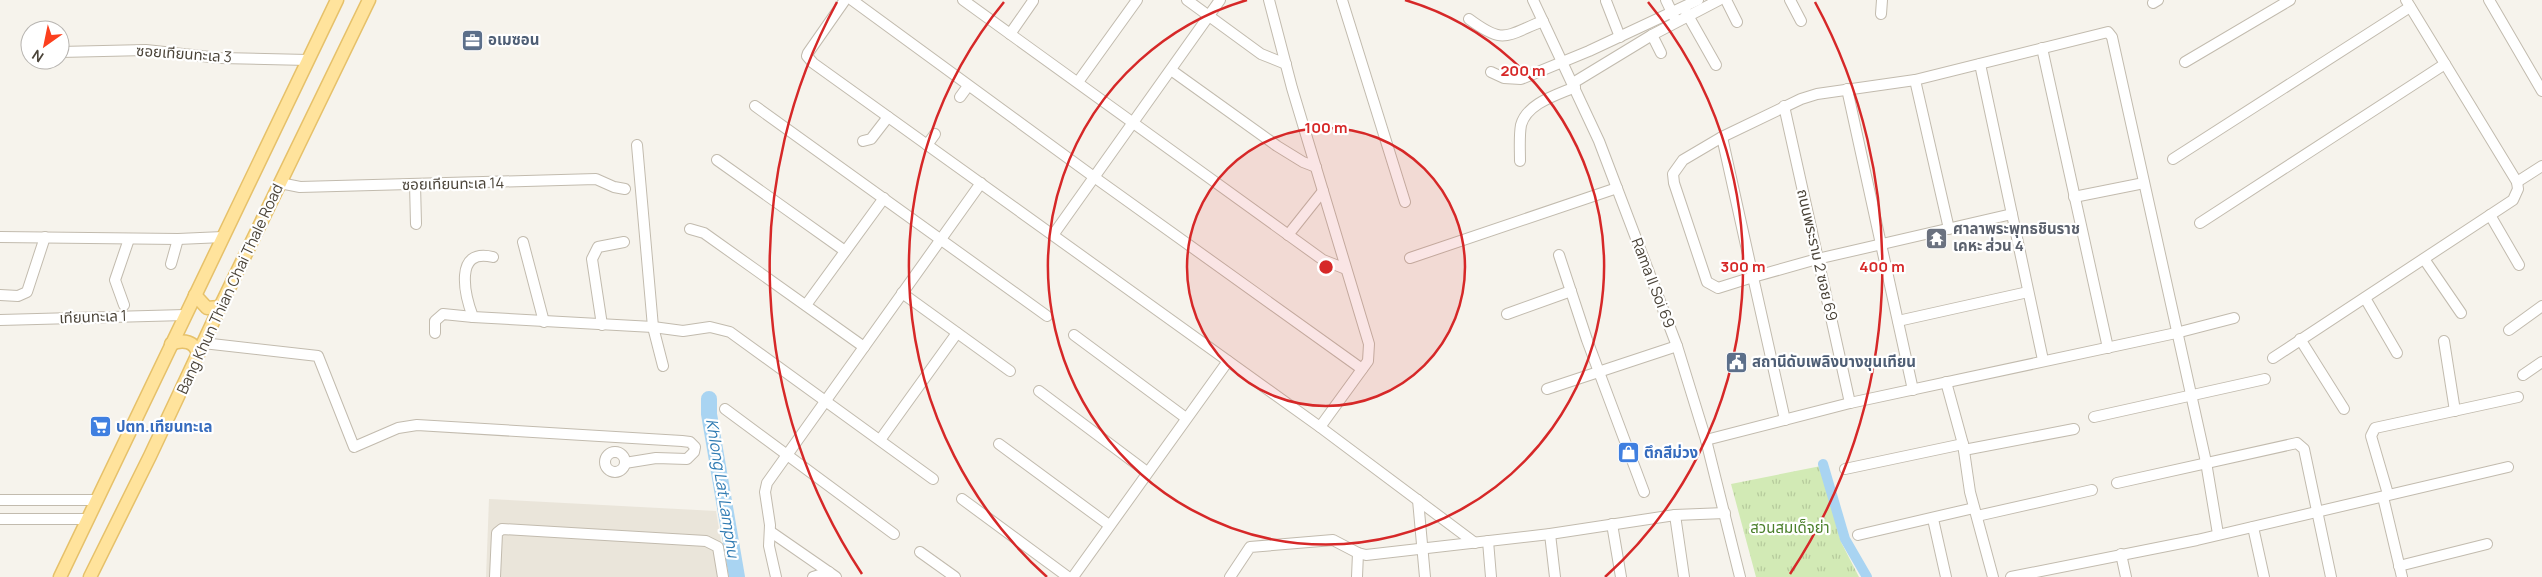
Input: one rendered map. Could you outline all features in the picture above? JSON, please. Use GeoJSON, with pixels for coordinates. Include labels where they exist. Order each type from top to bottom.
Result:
{"type":"FeatureCollection","features":[{"type":"Feature","properties":{"kind":"main road","name":"Bang Khun Thian Chai Thale Road"},"geometry":{"type":"LineString","coordinates":[[60,577],[337,0]]}},
{"type":"Feature","properties":{"kind":"main road","name":"Bang Khun Thian Chai Thale Road"},"geometry":{"type":"LineString","coordinates":[[90,577],[369,0]]}},
{"type":"Feature","properties":{"kind":"main road"},"geometry":{"type":"LineString","coordinates":[[195,295],[207,308],[220,307]]}},
{"type":"Feature","properties":{"kind":"main road"},"geometry":{"type":"LineString","coordinates":[[171,344],[179,340],[192,344],[197,348],[198,355]]}},
{"type":"Feature","properties":{"kind":"street"},"geometry":{"type":"LineString","coordinates":[[845,0],[807,56],[888,117],[1320,427],[1475,543]]}},
{"type":"Feature","properties":{"kind":"street"},"geometry":{"type":"LineString","coordinates":[[852,0],[968,86],[1362,369]]}},
{"type":"Feature","properties":{"kind":"street"},"geometry":{"type":"LineString","coordinates":[[963,0],[1323,260],[1346,269]]}},
{"type":"Feature","properties":{"kind":"street"},"geometry":{"type":"LineString","coordinates":[[1078,82],[1136,0]]}},
{"type":"Feature","properties":{"kind":"street"},"geometry":{"type":"LineString","coordinates":[[1187,0],[1261,54],[1286,64]]}},
{"type":"Feature","properties":{"kind":"street"},"geometry":{"type":"LineString","coordinates":[[1054,235],[1220,0]]}},
{"type":"Feature","properties":{"kind":"street"},"geometry":{"type":"LineString","coordinates":[[1268,0],[1369,344],[1370,355],[1362,369],[1320,427]]}},
{"type":"Feature","properties":{"kind":"street"},"geometry":{"type":"LineString","coordinates":[[1342,0],[1405,202]]}},
{"type":"Feature","properties":{"kind":"street","name":"Rama II Soi 69"},"geometry":{"type":"LineString","coordinates":[[1532,0],[1574,85],[1617,188],[1677,346],[1706,440],[1740,577]]}},
{"type":"Feature","properties":{"kind":"street"},"geometry":{"type":"LineString","coordinates":[[1666,0],[1674,17]]}},
{"type":"Feature","properties":{"kind":"street"},"geometry":{"type":"LineString","coordinates":[[1686,11],[1698,0]]}},
{"type":"Feature","properties":{"kind":"street"},"geometry":{"type":"LineString","coordinates":[[1491,72],[1504,78],[1521,79],[1620,37],[1719,0]]}},
{"type":"Feature","properties":{"kind":"street"},"geometry":{"type":"LineString","coordinates":[[1726,0],[1737,22]]}},
{"type":"Feature","properties":{"kind":"street"},"geometry":{"type":"LineString","coordinates":[[1790,0],[1801,21]]}},
{"type":"Feature","properties":{"kind":"street"},"geometry":{"type":"LineString","coordinates":[[1881,14],[1882,0]]}},
{"type":"Feature","properties":{"kind":"street"},"geometry":{"type":"LineString","coordinates":[[2185,62],[2290,0]]}},
{"type":"Feature","properties":{"kind":"street"},"geometry":{"type":"LineString","coordinates":[[2490,0],[2542,91]]}},
{"type":"Feature","properties":{"kind":"street"},"geometry":{"type":"LineString","coordinates":[[1010,34],[1033,1]]}},
{"type":"Feature","properties":{"kind":"street"},"geometry":{"type":"LineString","coordinates":[[1606,1],[1620,37]]}},
{"type":"Feature","properties":{"kind":"street"},"geometry":{"type":"LineString","coordinates":[[2172,159],[2408,4],[2517,182],[2518,189],[2513,200],[2273,358]]}},
{"type":"Feature","properties":{"kind":"street"},"geometry":{"type":"LineString","coordinates":[[1686,11],[1716,65]]}},
{"type":"Feature","properties":{"kind":"street"},"geometry":{"type":"LineString","coordinates":[[1520,162],[1521,126],[1527,113],[1536,105],[1574,85],[1652,35],[1674,17]]}},
{"type":"Feature","properties":{"kind":"street"},"geometry":{"type":"LineString","coordinates":[[1469,19],[1488,33],[1500,36],[1543,21]]}},
{"type":"Feature","properties":{"kind":"street"},"geometry":{"type":"LineString","coordinates":[[2012,214],[1817,259],[1718,288],[1706,282],[1672,174],[1683,160],[1722,137],[1784,106],[1818,94],[1915,80],[2100,32],[2108,32],[2112,37],[2206,462],[2218,534]]}},
{"type":"Feature","properties":{"kind":"street"},"geometry":{"type":"LineString","coordinates":[[1652,35],[1661,53]]}},
{"type":"Feature","properties":{"kind":"street"},"geometry":{"type":"LineString","coordinates":[[2042,48],[2108,348]]}},
{"type":"Feature","properties":{"kind":"street","name":"ซอยเทียนทะเล 3"},"geometry":{"type":"LineString","coordinates":[[70,52],[146,50],[220,58],[308,60]]}},
{"type":"Feature","properties":{"kind":"street"},"geometry":{"type":"LineString","coordinates":[[1980,64],[2043,360]]}},
{"type":"Feature","properties":{"kind":"street"},"geometry":{"type":"LineString","coordinates":[[2200,223],[2445,64]]}},
{"type":"Feature","properties":{"kind":"street"},"geometry":{"type":"LineString","coordinates":[[1171,70],[1284,151],[1316,167]]}},
{"type":"Feature","properties":{"kind":"street"},"geometry":{"type":"LineString","coordinates":[[1915,80],[1949,228]]}},
{"type":"Feature","properties":{"kind":"street"},"geometry":{"type":"LineString","coordinates":[[960,97],[968,86]]}},
{"type":"Feature","properties":{"kind":"street"},"geometry":{"type":"LineString","coordinates":[[1847,89],[1913,390]]}},
{"type":"Feature","properties":{"kind":"street"},"geometry":{"type":"LineString","coordinates":[[755,106],[942,238],[1047,316]]}},
{"type":"Feature","properties":{"kind":"street","name":"ถนนพระราม 2 ซอย 69"},"geometry":{"type":"LineString","coordinates":[[1784,106],[1850,403]]}},
{"type":"Feature","properties":{"kind":"street"},"geometry":{"type":"LineString","coordinates":[[863,140],[871,139],[888,117]]}},
{"type":"Feature","properties":{"kind":"street"},"geometry":{"type":"LineString","coordinates":[[927,144],[935,134]]}},
{"type":"Feature","properties":{"kind":"street"},"geometry":{"type":"LineString","coordinates":[[1722,137],[1785,420]]}},
{"type":"Feature","properties":{"kind":"street"},"geometry":{"type":"LineString","coordinates":[[637,145],[653,327],[663,366]]}},
{"type":"Feature","properties":{"kind":"street"},"geometry":{"type":"LineString","coordinates":[[717,160],[845,251]]}},
{"type":"Feature","properties":{"kind":"street"},"geometry":{"type":"LineString","coordinates":[[2517,182],[2542,166]]}},
{"type":"Feature","properties":{"kind":"street","name":"ซอยเทียนทะเล 14"},"geometry":{"type":"LineString","coordinates":[[280,183],[300,187],[596,179],[614,187],[625,188]]}},
{"type":"Feature","properties":{"kind":"street"},"geometry":{"type":"LineString","coordinates":[[776,577],[769,546],[771,532],[766,487],[824,401],[982,183]]}},
{"type":"Feature","properties":{"kind":"street"},"geometry":{"type":"LineString","coordinates":[[2074,197],[2144,183]]}},
{"type":"Feature","properties":{"kind":"street"},"geometry":{"type":"LineString","coordinates":[[415,184],[416,224]]}},
{"type":"Feature","properties":{"kind":"street"},"geometry":{"type":"LineString","coordinates":[[1410,258],[1617,188]]}},
{"type":"Feature","properties":{"kind":"street"},"geometry":{"type":"LineString","coordinates":[[1288,235],[1324,191]]}},
{"type":"Feature","properties":{"kind":"street"},"geometry":{"type":"LineString","coordinates":[[806,305],[884,198]]}},
{"type":"Feature","properties":{"kind":"street"},"geometry":{"type":"LineString","coordinates":[[2490,215],[2520,266]]}},
{"type":"Feature","properties":{"kind":"street"},"geometry":{"type":"LineString","coordinates":[[690,229],[704,233],[864,347]]}},
{"type":"Feature","properties":{"kind":"street"},"geometry":{"type":"LineString","coordinates":[[0,237],[178,239],[223,237]]}},
{"type":"Feature","properties":{"kind":"street"},"geometry":{"type":"LineString","coordinates":[[0,294],[18,296],[27,292],[44,238]]}},
{"type":"Feature","properties":{"kind":"street"},"geometry":{"type":"LineString","coordinates":[[124,305],[115,280],[129,239]]}},
{"type":"Feature","properties":{"kind":"street"},"geometry":{"type":"LineString","coordinates":[[171,264],[178,239]]}},
{"type":"Feature","properties":{"kind":"street"},"geometry":{"type":"LineString","coordinates":[[522,242],[544,322]]}},
{"type":"Feature","properties":{"kind":"street"},"geometry":{"type":"LineString","coordinates":[[602,325],[592,259],[593,253],[598,247],[624,242]]}},
{"type":"Feature","properties":{"kind":"street"},"geometry":{"type":"LineString","coordinates":[[473,317],[463,282],[464,275],[475,257],[481,254],[493,257]]}},
{"type":"Feature","properties":{"kind":"street"},"geometry":{"type":"LineString","coordinates":[[1559,254],[1599,372],[1644,492]]}},
{"type":"Feature","properties":{"kind":"street"},"geometry":{"type":"LineString","coordinates":[[2424,259],[2461,313]]}},
{"type":"Feature","properties":{"kind":"street"},"geometry":{"type":"LineString","coordinates":[[1507,314],[1571,291]]}},
{"type":"Feature","properties":{"kind":"street"},"geometry":{"type":"LineString","coordinates":[[1898,321],[2028,292]]}},
{"type":"Feature","properties":{"kind":"street"},"geometry":{"type":"LineString","coordinates":[[902,293],[1010,372]]}},
{"type":"Feature","properties":{"kind":"street"},"geometry":{"type":"LineString","coordinates":[[2364,298],[2397,353]]}},
{"type":"Feature","properties":{"kind":"street"},"geometry":{"type":"LineString","coordinates":[[2509,330],[2542,306]]}},
{"type":"Feature","properties":{"kind":"street","name":"เทียนทะเล 1"},"geometry":{"type":"LineString","coordinates":[[0,320],[185,314]]}},
{"type":"Feature","properties":{"kind":"street"},"geometry":{"type":"LineString","coordinates":[[435,333],[435,321],[443,314],[544,322],[653,327],[683,331],[699,327],[720,328],[730,332],[933,479]]}},
{"type":"Feature","properties":{"kind":"street"},"geometry":{"type":"LineString","coordinates":[[1706,440],[1850,403],[2043,360],[2108,348],[2234,318]]}},
{"type":"Feature","properties":{"kind":"street"},"geometry":{"type":"LineString","coordinates":[[880,440],[957,333]]}},
{"type":"Feature","properties":{"kind":"street"},"geometry":{"type":"LineString","coordinates":[[1074,335],[1186,418]]}},
{"type":"Feature","properties":{"kind":"street"},"geometry":{"type":"LineString","coordinates":[[2300,339],[2344,409]]}},
{"type":"Feature","properties":{"kind":"street"},"geometry":{"type":"LineString","coordinates":[[2444,341],[2455,411]]}},
{"type":"Feature","properties":{"kind":"street"},"geometry":{"type":"LineString","coordinates":[[204,343],[318,356],[354,447],[398,428],[417,425],[682,441],[690,442],[695,446],[694,452],[687,459],[656,458],[625,463]]}},
{"type":"Feature","properties":{"kind":"street"},"geometry":{"type":"LineString","coordinates":[[1547,389],[1677,346]]}},
{"type":"Feature","properties":{"kind":"street"},"geometry":{"type":"LineString","coordinates":[[1073,577],[1228,361]]}},
{"type":"Feature","properties":{"kind":"street"},"geometry":{"type":"LineString","coordinates":[[2523,375],[2542,362]]}},
{"type":"Feature","properties":{"kind":"street"},"geometry":{"type":"LineString","coordinates":[[2094,417],[2265,379]]}},
{"type":"Feature","properties":{"kind":"street"},"geometry":{"type":"LineString","coordinates":[[1946,382],[1964,447],[1976,512],[1992,577]]}},
{"type":"Feature","properties":{"kind":"street"},"geometry":{"type":"LineString","coordinates":[[1039,391],[1147,472]]}},
{"type":"Feature","properties":{"kind":"street"},"geometry":{"type":"LineString","coordinates":[[2402,577],[2386,496],[2371,436],[2375,428],[2518,398]]}},
{"type":"Feature","properties":{"kind":"street"},"geometry":{"type":"LineString","coordinates":[[725,410],[894,534]]}},
{"type":"Feature","properties":{"kind":"street"},"geometry":{"type":"LineString","coordinates":[[1845,469],[2074,429]]}},
{"type":"Feature","properties":{"kind":"street"},"geometry":{"type":"LineString","coordinates":[[2117,483],[2297,443],[2304,449],[2331,577]]}},
{"type":"Feature","properties":{"kind":"street"},"geometry":{"type":"LineString","coordinates":[[999,444],[1109,525]]}},
{"type":"Feature","properties":{"kind":"street"},"geometry":{"type":"LineString","coordinates":[[2011,577],[2253,527],[2508,467]]}},
{"type":"Feature","properties":{"kind":"street"},"geometry":{"type":"LineString","coordinates":[[1858,535],[1933,519],[2092,490]]}},
{"type":"Feature","properties":{"kind":"street"},"geometry":{"type":"LineString","coordinates":[[962,499],[1068,577]]}},
{"type":"Feature","properties":{"kind":"street"},"geometry":{"type":"LineString","coordinates":[[0,500],[97,500]]}},
{"type":"Feature","properties":{"kind":"street"},"geometry":{"type":"LineString","coordinates":[[1418,500],[1425,577]]}},
{"type":"Feature","properties":{"kind":"street"},"geometry":{"type":"LineString","coordinates":[[1230,577],[1250,547],[1334,540],[1358,553],[1366,555],[1550,534],[1675,515],[1725,513]]}},
{"type":"Feature","properties":{"kind":"street"},"geometry":{"type":"LineString","coordinates":[[1675,515],[1684,577]]}},
{"type":"Feature","properties":{"kind":"street"},"geometry":{"type":"LineString","coordinates":[[0,519],[88,519]]}},
{"type":"Feature","properties":{"kind":"street"},"geometry":{"type":"LineString","coordinates":[[1933,519],[1946,577]]}},
{"type":"Feature","properties":{"kind":"street"},"geometry":{"type":"LineString","coordinates":[[1612,524],[1621,577]]}},
{"type":"Feature","properties":{"kind":"street"},"geometry":{"type":"LineString","coordinates":[[2253,527],[2264,577]]}},
{"type":"Feature","properties":{"kind":"street"},"geometry":{"type":"LineString","coordinates":[[495,577],[497,533],[502,529],[706,541],[718,547],[723,577]]}},
{"type":"Feature","properties":{"kind":"street"},"geometry":{"type":"LineString","coordinates":[[771,532],[833,575]]}},
{"type":"Feature","properties":{"kind":"street"},"geometry":{"type":"LineString","coordinates":[[1550,534],[1555,577]]}},
{"type":"Feature","properties":{"kind":"street"},"geometry":{"type":"LineString","coordinates":[[1488,541],[1492,577]]}},
{"type":"Feature","properties":{"kind":"street"},"geometry":{"type":"LineString","coordinates":[[2399,566],[2487,544]]}},
{"type":"Feature","properties":{"kind":"street"},"geometry":{"type":"LineString","coordinates":[[920,552],[955,577]]}},
{"type":"Feature","properties":{"kind":"street"},"geometry":{"type":"LineString","coordinates":[[1357,577],[1358,553]]}},
{"type":"Feature","properties":{"kind":"street"},"geometry":{"type":"LineString","coordinates":[[2121,554],[2126,577]]}},
{"type":"Feature","properties":{"kind":"street"},"geometry":{"type":"LineString","coordinates":[[2059,566],[2061,577]]}},
{"type":"Feature","properties":{"kind":"street"},"geometry":{"type":"LineString","coordinates":[[813,577],[833,575]]}},
{"type":"Feature","properties":{"kind":"shaded area"},"geometry":{"type":"Polygon","coordinates":[[[489,499],[716,511],[727,577],[486,577],[489,499]]]}},
{"type":"Feature","properties":{"kind":"green space","name":"สวนสมเด็จย่า"},"geometry":{"type":"Polygon","coordinates":[[[1821,466],[1841,542],[1859,577],[1756,577],[1731,484],[1821,466]]]}},
{"type":"Feature","properties":{"kind":"waterway","name":"Khlong Lat Lamphu"},"geometry":{"type":"LineString","coordinates":[[709,399],[709,414],[737,577]]}},
{"type":"Feature","properties":{"kind":"waterway"},"geometry":{"type":"LineString","coordinates":[[1823,464],[1845,539],[1867,577]]}},
{"type":"Feature","properties":{"kind":"place","name":"อเมซอน"},"geometry":{"type":"Point","coordinates":[472,40]}},
{"type":"Feature","properties":{"kind":"place","name":"ศาลาพระพุทธชินราช เคหะ ส่วน 4"},"geometry":{"type":"Point","coordinates":[1937,238]}},
{"type":"Feature","properties":{"kind":"place","name":"สถานีดับเพลิงบางขุนเทียน"},"geometry":{"type":"Point","coordinates":[1736,362]}},
{"type":"Feature","properties":{"kind":"place","name":"ปตท.เทียนทะเล"},"geometry":{"type":"Point","coordinates":[100,427]}},
{"type":"Feature","properties":{"kind":"place","name":"ตึกสีม่วง"},"geometry":{"type":"Point","coordinates":[1628,453]}}]}
